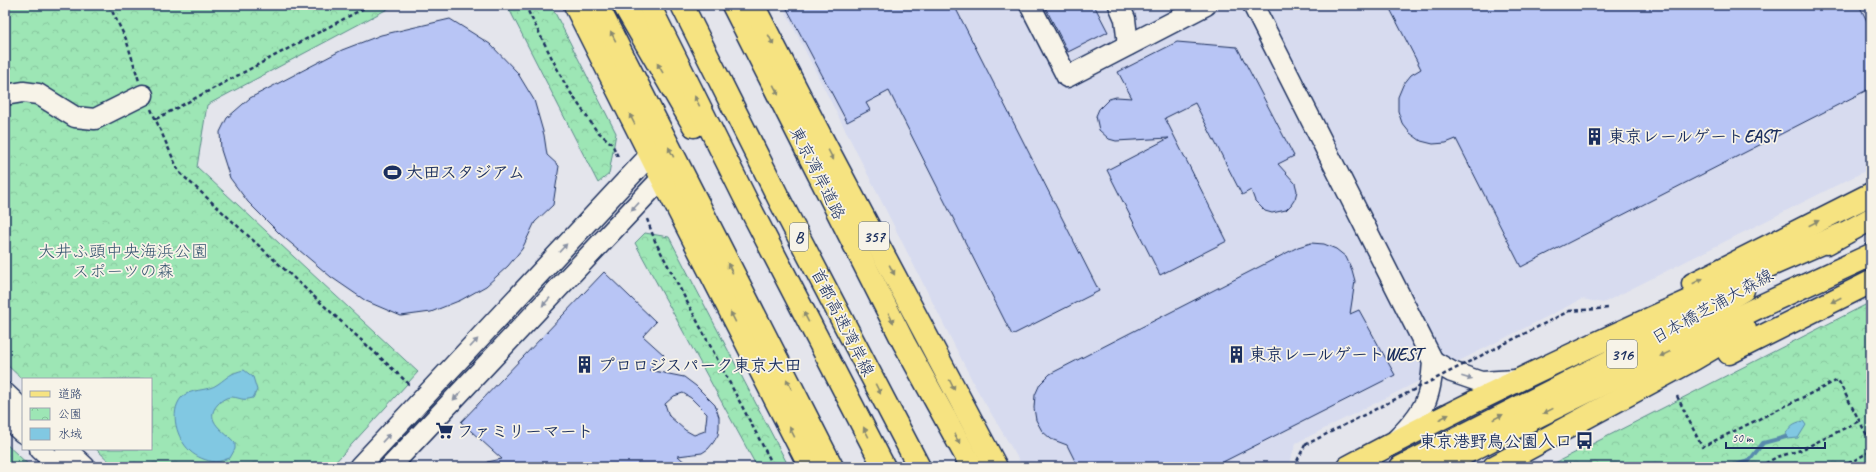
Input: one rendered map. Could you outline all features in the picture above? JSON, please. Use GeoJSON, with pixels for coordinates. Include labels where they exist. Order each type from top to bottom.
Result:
{"type":"FeatureCollection","features":[{"type":"Feature","properties":{"kind":"main road"},"geometry":{"type":"LineString","coordinates":[[575,5],[810,467]]}},
{"type":"Feature","properties":{"kind":"main road"},"geometry":{"type":"LineString","coordinates":[[597,5],[832,467]]}},
{"type":"Feature","properties":{"kind":"main road"},"geometry":{"type":"LineString","coordinates":[[624,5],[725,180],[749,206]]}},
{"type":"Feature","properties":{"kind":"main road","name":"首都高速湾岸線"},"geometry":{"type":"LineString","coordinates":[[649,5],[749,206],[884,467]]}},
{"type":"Feature","properties":{"kind":"main road","name":"首都高速湾岸線"},"geometry":{"type":"LineString","coordinates":[[682,5],[780,201],[917,462]]}},
{"type":"Feature","properties":{"kind":"main road"},"geometry":{"type":"LineString","coordinates":[[697,5],[774,172],[780,201]]}},
{"type":"Feature","properties":{"kind":"main road","name":"東京湾岸道路"},"geometry":{"type":"LineString","coordinates":[[733,5],[904,343],[972,467]]}},
{"type":"Feature","properties":{"kind":"main road","name":"357"},"geometry":{"type":"LineString","coordinates":[[753,5],[820,135],[996,467]]}},
{"type":"Feature","properties":{"kind":"main road"},"geometry":{"type":"LineString","coordinates":[[1516,380],[1603,329],[1871,194]]}},
{"type":"Feature","properties":{"kind":"main road","name":"日本橋芝浦大森線"},"geometry":{"type":"LineString","coordinates":[[1401,467],[1700,315],[1840,235],[1871,219]]}},
{"type":"Feature","properties":{"kind":"main road","name":"316"},"geometry":{"type":"LineString","coordinates":[[1348,467],[1516,380],[1746,275],[1840,235]]}},
{"type":"Feature","properties":{"kind":"main road","name":"316"},"geometry":{"type":"LineString","coordinates":[[1494,467],[1694,359],[1862,259]]}},
{"type":"Feature","properties":{"kind":"main road","name":"日本橋芝浦大森線"},"geometry":{"type":"LineString","coordinates":[[1438,467],[1762,305],[1862,259]]}},
{"type":"Feature","properties":{"kind":"main road"},"geometry":{"type":"LineString","coordinates":[[1555,434],[1632,401],[1871,282]]}},
{"type":"Feature","properties":{"kind":"street"},"geometry":{"type":"LineString","coordinates":[[1030,5],[1067,77],[1206,5]]}},
{"type":"Feature","properties":{"kind":"street"},"geometry":{"type":"LineString","coordinates":[[1120,5],[1125,19],[1128,45]]}},
{"type":"Feature","properties":{"kind":"street"},"geometry":{"type":"LineString","coordinates":[[1253,5],[1433,361],[1432,381],[1427,400],[1420,413],[1393,443]]}},
{"type":"Feature","properties":{"kind":"street"},"geometry":{"type":"LineString","coordinates":[[5,95],[24,92],[38,94],[75,117],[95,119],[143,95]]}},
{"type":"Feature","properties":{"kind":"street"},"geometry":{"type":"LineString","coordinates":[[359,467],[650,154]]}},
{"type":"Feature","properties":{"kind":"street"},"geometry":{"type":"LineString","coordinates":[[390,467],[662,178]]}},
{"type":"Feature","properties":{"kind":"street"},"geometry":{"type":"LineString","coordinates":[[1433,361],[1452,372],[1481,382],[1516,380]]}},
{"type":"Feature","properties":{"kind":"street"},"geometry":{"type":"LineString","coordinates":[[5,393],[22,409]]}},
{"type":"Feature","properties":{"kind":"street"},"geometry":{"type":"LineString","coordinates":[[5,417],[22,432]]}},
{"type":"Feature","properties":{"kind":"street"},"geometry":{"type":"LineString","coordinates":[[41,450],[59,467]]}},
{"type":"Feature","properties":{"kind":"street"},"geometry":{"type":"LineString","coordinates":[[67,450],[85,467]]}},
{"type":"Feature","properties":{"kind":"path"},"geometry":{"type":"LineString","coordinates":[[110,5],[126,39],[143,95],[156,119],[179,172],[410,385]]}},
{"type":"Feature","properties":{"kind":"path"},"geometry":{"type":"LineString","coordinates":[[156,119],[370,5]]}},
{"type":"Feature","properties":{"kind":"path"},"geometry":{"type":"LineString","coordinates":[[526,5],[566,86],[596,130],[612,144],[619,159]]}},
{"type":"Feature","properties":{"kind":"path"},"geometry":{"type":"LineString","coordinates":[[647,219],[655,242],[774,467]]}},
{"type":"Feature","properties":{"kind":"path"},"geometry":{"type":"LineString","coordinates":[[1294,467],[1305,445],[1569,311],[1609,308]]}},
{"type":"Feature","properties":{"kind":"path"},"geometry":{"type":"LineString","coordinates":[[1677,396],[1702,447],[1838,380],[1871,443]]}},
{"type":"Feature","properties":{"kind":"path"},"geometry":{"type":"LineString","coordinates":[[1759,467],[1777,457],[1801,450],[1859,421]]}},
{"type":"Feature","properties":{"kind":"path"},"geometry":{"type":"LineString","coordinates":[[1867,435],[1871,433]]}},
{"type":"Feature","properties":{"kind":"path"},"geometry":{"type":"LineString","coordinates":[[1842,467],[1871,451]]}},
{"type":"Feature","properties":{"kind":"shaded area"},"geometry":{"type":"Polygon","coordinates":[[[782,5],[1871,5],[1871,168],[1603,303],[1582,299],[1296,443],[1288,467],[1023,467],[976,388],[782,5]]]}},
{"type":"Feature","properties":{"kind":"green space","name":"大井ふ頭中央海浜公園 スポーツの森"},"geometry":{"type":"Polygon","coordinates":[[[5,5],[395,5],[207,105],[197,167],[418,372],[331,467],[115,467],[97,450],[152,450],[152,378],[22,379],[5,363],[5,5]]]}},
{"type":"Feature","properties":{"kind":"green space"},"geometry":{"type":"Polygon","coordinates":[[[507,5],[551,5],[616,133],[609,174],[598,183],[507,5]]]}},
{"type":"Feature","properties":{"kind":"green space"},"geometry":{"type":"Polygon","coordinates":[[[645,233],[669,237],[789,467],[757,467],[635,243],[645,233]]]}},
{"type":"Feature","properties":{"kind":"green space"},"geometry":{"type":"Polygon","coordinates":[[[1871,302],[1871,467],[1547,467],[1871,302]]]}},
{"type":"Feature","properties":{"kind":"green space"},"geometry":{"type":"Polygon","coordinates":[[[5,443],[31,467],[5,467],[5,443]]]}},
{"type":"Feature","properties":{"kind":"water"},"geometry":{"type":"Polygon","coordinates":[[[244,370],[253,377],[257,390],[253,398],[226,398],[218,404],[214,410],[213,416],[217,426],[235,443],[235,449],[230,458],[219,462],[205,460],[198,457],[185,446],[178,433],[175,418],[177,404],[184,395],[214,386],[232,374],[244,370]]]}},
{"type":"Feature","properties":{"kind":"water"},"geometry":{"type":"Polygon","coordinates":[[[1803,421],[1806,425],[1798,438],[1787,439],[1785,435],[1790,427],[1803,421]]]}},
{"type":"Feature","properties":{"kind":"building"},"geometry":{"type":"Polygon","coordinates":[[[785,5],[954,5],[1099,291],[1012,335],[889,91],[866,103],[870,110],[847,122],[785,5]]]}},
{"type":"Feature","properties":{"kind":"building"},"geometry":{"type":"Polygon","coordinates":[[[1044,5],[1094,5],[1108,32],[1068,52],[1044,5]]]}},
{"type":"Feature","properties":{"kind":"building","name":"東京レールゲートEAST"},"geometry":{"type":"Polygon","coordinates":[[[1388,5],[1859,5],[1871,29],[1871,88],[1521,267],[1456,139],[1446,143],[1433,144],[1421,141],[1410,133],[1402,123],[1398,111],[1398,97],[1403,85],[1411,75],[1421,69],[1388,5]]]}},
{"type":"Feature","properties":{"kind":"building","name":"大田スタジアム"},"geometry":{"type":"Polygon","coordinates":[[[450,19],[490,44],[517,72],[534,100],[544,135],[547,155],[559,166],[553,205],[535,222],[522,249],[508,266],[486,286],[461,300],[431,312],[401,316],[366,301],[331,277],[280,234],[248,202],[230,178],[221,150],[220,132],[227,118],[250,98],[342,50],[381,35],[450,19]]]}},
{"type":"Feature","properties":{"kind":"building"},"geometry":{"type":"Polygon","coordinates":[[[1177,42],[1237,47],[1294,156],[1278,164],[1295,183],[1297,191],[1295,199],[1286,210],[1272,213],[1265,211],[1255,201],[1251,190],[1242,195],[1195,103],[1165,118],[1227,241],[1160,275],[1107,170],[1169,138],[1116,141],[1109,139],[1099,130],[1096,116],[1099,109],[1109,99],[1116,97],[1132,98],[1118,72],[1177,42]]]}},
{"type":"Feature","properties":{"kind":"building","name":"東京レールゲートWEST"},"geometry":{"type":"Polygon","coordinates":[[[1311,243],[1324,244],[1336,249],[1346,257],[1355,281],[1350,314],[1359,310],[1395,375],[1213,467],[1078,467],[1067,445],[1051,439],[1042,431],[1036,420],[1034,408],[1035,395],[1040,384],[1050,374],[1298,247],[1311,243]]]}},
{"type":"Feature","properties":{"kind":"building","name":"プロロジスパーク東京大田"},"geometry":{"type":"Polygon","coordinates":[[[604,272],[656,322],[643,336],[664,355],[649,370],[684,377],[696,386],[715,405],[719,417],[719,428],[718,435],[708,449],[702,453],[678,456],[690,467],[487,467],[487,462],[502,459],[461,422],[604,272]],[[683,393],[674,396],[665,404],[669,416],[685,430],[694,435],[705,431],[707,414],[691,398],[683,393]]]}},
{"type":"Feature","properties":{"kind":"waterway"},"geometry":{"type":"LineString","coordinates":[[1729,467],[1749,461],[1763,443],[1786,437]]}},
{"type":"Feature","properties":{"kind":"place","name":"東京レールゲートEAST"},"geometry":{"type":"Point","coordinates":[1595,136]}},
{"type":"Feature","properties":{"kind":"place","name":"大田スタジアム"},"geometry":{"type":"Point","coordinates":[393,172]}},
{"type":"Feature","properties":{"kind":"place","name":"東京レールゲートWEST"},"geometry":{"type":"Point","coordinates":[1236,354]}},
{"type":"Feature","properties":{"kind":"place","name":"プロロジスパーク東京大田"},"geometry":{"type":"Point","coordinates":[585,365]}},
{"type":"Feature","properties":{"kind":"place","name":"ファミリーマート"},"geometry":{"type":"Point","coordinates":[444,431]}},
{"type":"Feature","properties":{"kind":"place","name":"東京港野鳥公園入口"},"geometry":{"type":"Point","coordinates":[1585,441]}}]}
